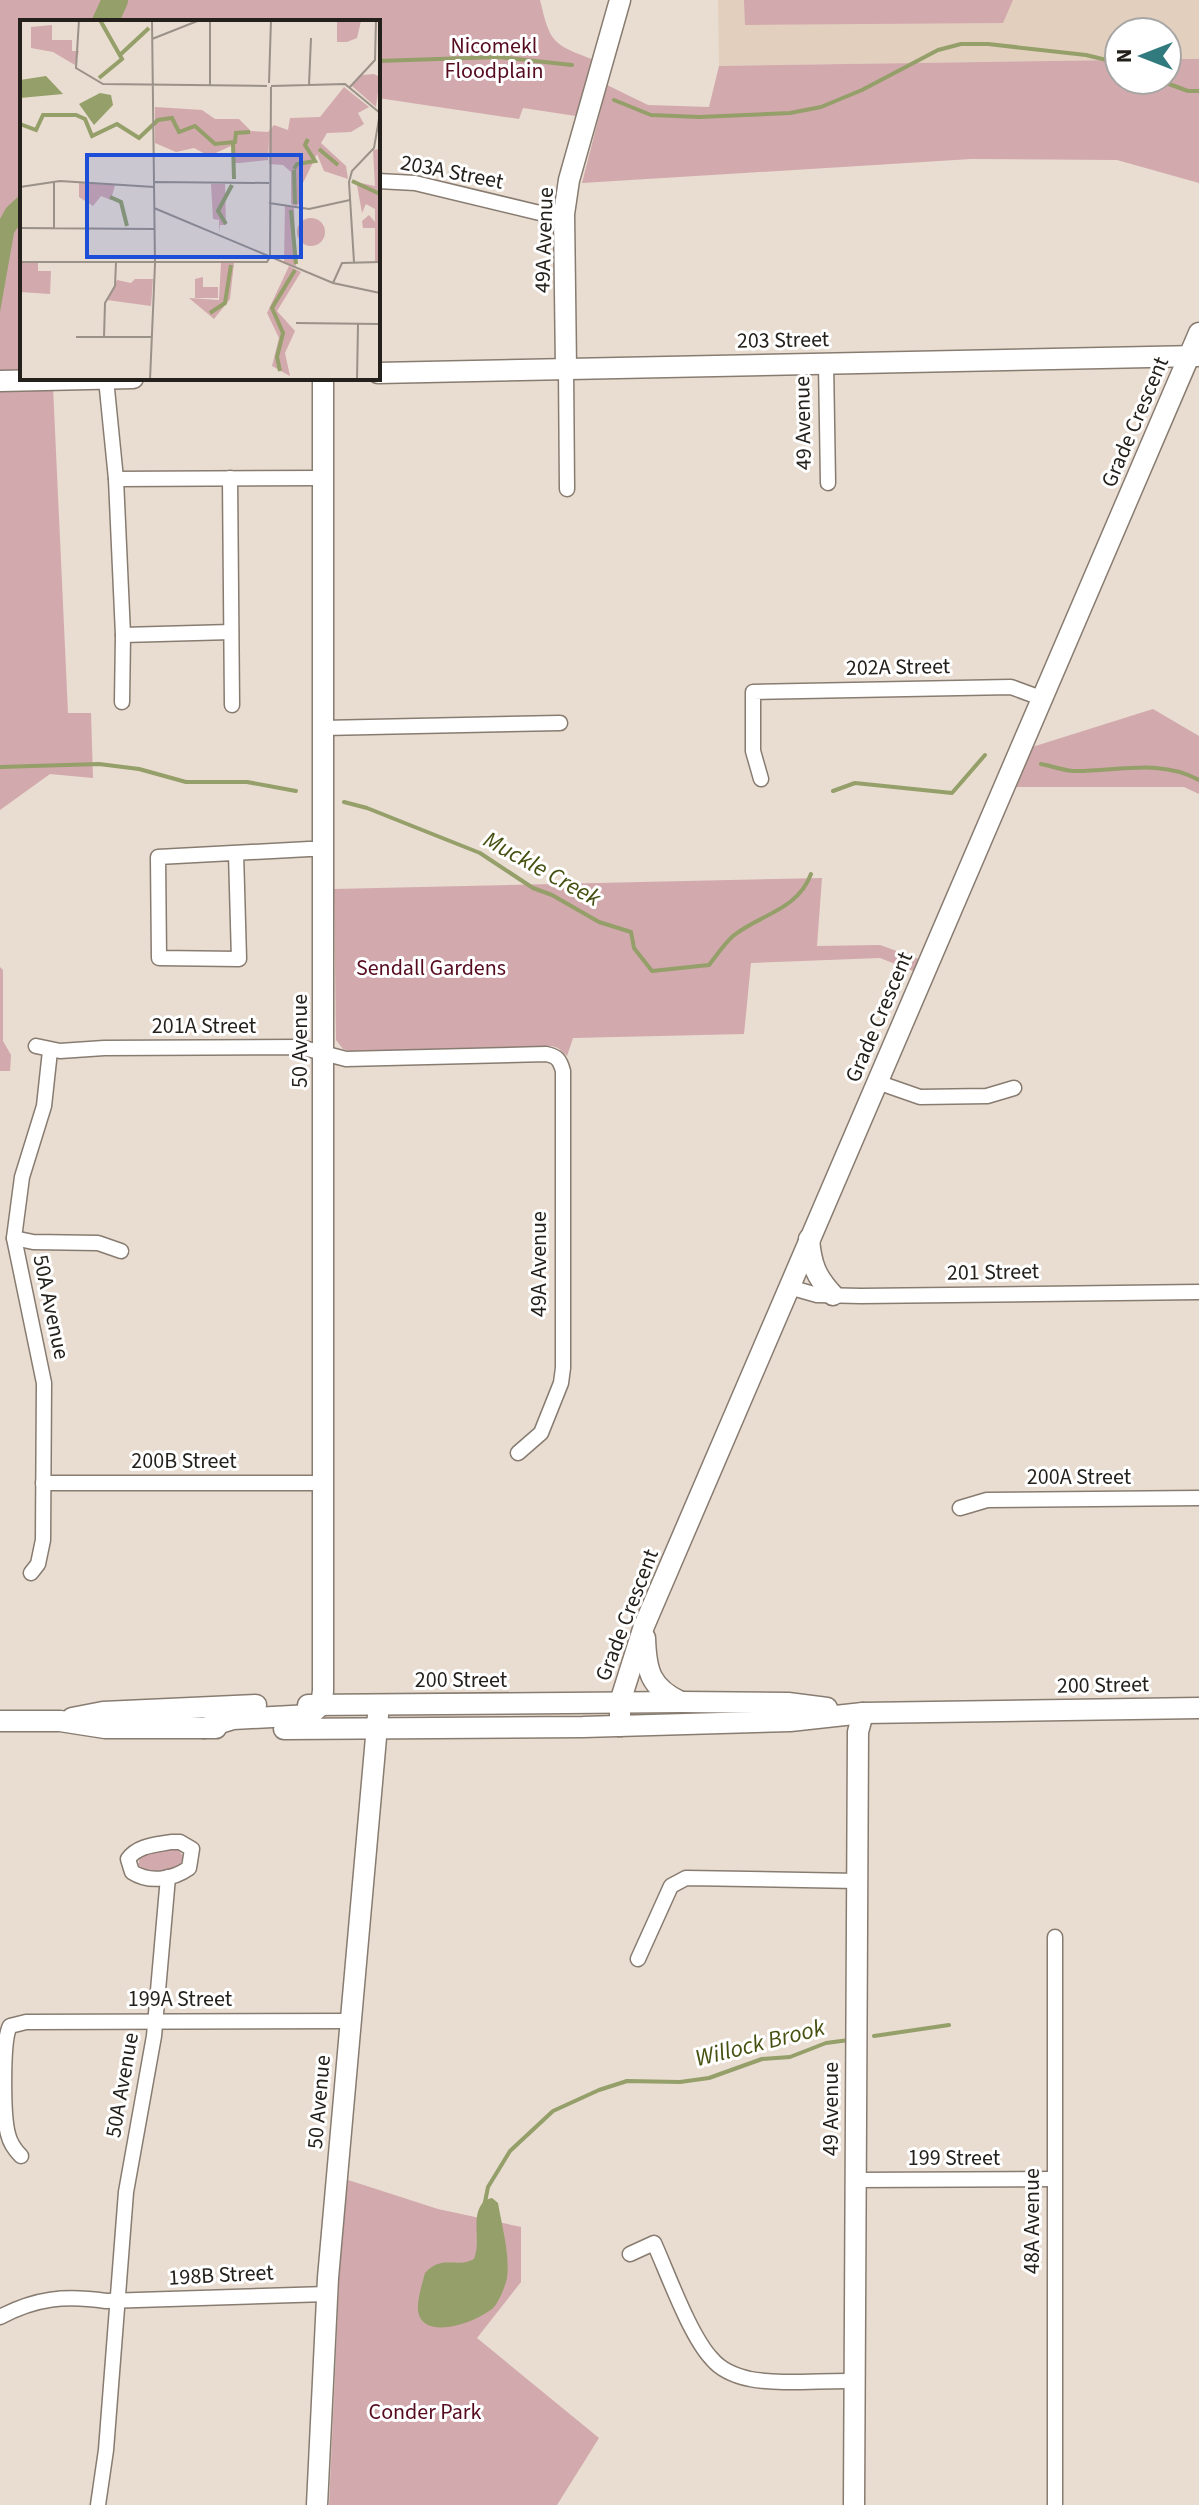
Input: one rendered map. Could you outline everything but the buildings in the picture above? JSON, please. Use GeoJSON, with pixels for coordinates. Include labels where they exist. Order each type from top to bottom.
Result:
{"type":"FeatureCollection","features":[{"type":"Feature","properties":{"kind":"street","name":"49A Avenue"},"geometry":{"type":"LineString","coordinates":[[567,489],[564,214],[569,180],[620,0]]}},
{"type":"Feature","properties":{"kind":"street","name":"203A Street"},"geometry":{"type":"LineString","coordinates":[[380,181],[415,183],[544,214],[564,214]]}},
{"type":"Feature","properties":{"kind":"street","name":"Grade Crescent"},"geometry":{"type":"LineString","coordinates":[[620,1726],[620,1702],[644,1626],[1041,698],[1194,356],[1199,333]]}},
{"type":"Feature","properties":{"kind":"street","name":"203 Street"},"geometry":{"type":"LineString","coordinates":[[380,373],[1194,356]]}},
{"type":"Feature","properties":{"kind":"street","name":"49 Avenue"},"geometry":{"type":"LineString","coordinates":[[826,363],[828,483]]}},
{"type":"Feature","properties":{"kind":"street"},"geometry":{"type":"LineString","coordinates":[[0,381],[53,380]]}},
{"type":"Feature","properties":{"kind":"street"},"geometry":{"type":"LineString","coordinates":[[106,380],[116,479],[123,635],[122,702]]}},
{"type":"Feature","properties":{"kind":"street","name":"50 Avenue"},"geometry":{"type":"LineString","coordinates":[[321,1705],[324,1483],[323,380]]}},
{"type":"Feature","properties":{"kind":"street"},"geometry":{"type":"LineString","coordinates":[[230,478],[232,705]]}},
{"type":"Feature","properties":{"kind":"street"},"geometry":{"type":"LineString","coordinates":[[116,479],[323,478]]}},
{"type":"Feature","properties":{"kind":"street"},"geometry":{"type":"LineString","coordinates":[[123,635],[231,632]]}},
{"type":"Feature","properties":{"kind":"street","name":"202A Street"},"geometry":{"type":"LineString","coordinates":[[761,779],[753,751],[753,692],[1011,687],[1041,698]]}},
{"type":"Feature","properties":{"kind":"street"},"geometry":{"type":"LineString","coordinates":[[323,728],[560,723]]}},
{"type":"Feature","properties":{"kind":"street"},"geometry":{"type":"LineString","coordinates":[[236,853],[239,959],[159,958],[158,857],[236,853],[323,849]]}},
{"type":"Feature","properties":{"kind":"street","name":"201A Street"},"geometry":{"type":"LineString","coordinates":[[43,1048],[300,1047],[346,1059],[546,1054],[561,1061]]}},
{"type":"Feature","properties":{"kind":"street","name":"50A Avenue"},"geometry":{"type":"LineString","coordinates":[[31,1573],[42,1552],[44,1383],[14,1238],[22,1177],[44,1106],[43,1048]]}},
{"type":"Feature","properties":{"kind":"street","name":"49A Avenue"},"geometry":{"type":"LineString","coordinates":[[518,1453],[541,1433],[561,1383],[563,1368],[561,1061]]}},
{"type":"Feature","properties":{"kind":"street"},"geometry":{"type":"LineString","coordinates":[[877,1082],[920,1097],[987,1096],[1014,1088]]}},
{"type":"Feature","properties":{"kind":"street"},"geometry":{"type":"LineString","coordinates":[[14,1238],[33,1242],[98,1243],[121,1251]]}},
{"type":"Feature","properties":{"kind":"street"},"geometry":{"type":"LineString","coordinates":[[809,1239],[810,1259],[817,1279],[833,1295]]}},
{"type":"Feature","properties":{"kind":"street","name":"201 Street"},"geometry":{"type":"LineString","coordinates":[[789,1287],[801,1292],[833,1295],[1199,1292]]}},
{"type":"Feature","properties":{"kind":"street","name":"200B Street"},"geometry":{"type":"LineString","coordinates":[[43,1483],[324,1483]]}},
{"type":"Feature","properties":{"kind":"street","name":"200A Street"},"geometry":{"type":"LineString","coordinates":[[960,1508],[987,1500],[1199,1498]]}},
{"type":"Feature","properties":{"kind":"street"},"geometry":{"type":"LineString","coordinates":[[644,1626],[645,1661],[654,1682],[666,1695],[681,1702]]}},
{"type":"Feature","properties":{"kind":"street","name":"200 Street"},"geometry":{"type":"LineString","coordinates":[[60,1721],[103,1712],[379,1704],[788,1703],[863,1713]]}},
{"type":"Feature","properties":{"kind":"street","name":"50 Avenue"},"geometry":{"type":"LineString","coordinates":[[317,2505],[327,2294],[379,1704]]}},
{"type":"Feature","properties":{"kind":"street"},"geometry":{"type":"LineString","coordinates":[[204,1728],[233,1719],[310,1715],[321,1705]]}},
{"type":"Feature","properties":{"kind":"street","name":"200 Street"},"geometry":{"type":"LineString","coordinates":[[0,1721],[60,1721],[105,1728],[620,1726],[790,1721],[863,1713],[1199,1708]]}},
{"type":"Feature","properties":{"kind":"street","name":"49 Avenue"},"geometry":{"type":"LineString","coordinates":[[854,2505],[858,1732],[863,1713]]}},
{"type":"Feature","properties":{"kind":"street","name":"50A Avenue"},"geometry":{"type":"LineString","coordinates":[[98,2505],[106,2450],[126,2192],[156,2022],[168,1877]]}},
{"type":"Feature","properties":{"kind":"street"},"geometry":{"type":"LineString","coordinates":[[638,1959],[671,1886],[686,1878],[857,1881]]}},
{"type":"Feature","properties":{"kind":"street","name":"48A Avenue"},"geometry":{"type":"LineString","coordinates":[[1055,1937],[1055,2505]]}},
{"type":"Feature","properties":{"kind":"street","name":"199A Street"},"geometry":{"type":"LineString","coordinates":[[21,2156],[8,2136],[6,2123],[5,2043],[10,2026],[26,2022],[350,2021]]}},
{"type":"Feature","properties":{"kind":"street","name":"199 Street"},"geometry":{"type":"LineString","coordinates":[[855,2180],[1054,2179]]}},
{"type":"Feature","properties":{"kind":"street"},"geometry":{"type":"LineString","coordinates":[[630,2254],[654,2243],[697,2338],[712,2360],[723,2369],[763,2380],[855,2381]]}},
{"type":"Feature","properties":{"kind":"street","name":"198B Street"},"geometry":{"type":"LineString","coordinates":[[118,2301],[327,2294]]}},
{"type":"Feature","properties":{"kind":"street"},"geometry":{"type":"LineString","coordinates":[[0,2317],[26,2304],[74,2297],[118,2301]]}},
{"type":"Feature","properties":{"kind":"shaded area"},"geometry":{"type":"Polygon","coordinates":[[[718,0],[1199,0],[1199,59],[1183,59],[1183,16],[1103,16],[1103,60],[719,66],[718,0]]]}},
{"type":"Feature","properties":{"kind":"shaded area"},"geometry":{"type":"Polygon","coordinates":[[[20,195],[20,224],[14,233],[0,312],[0,219],[6,208],[20,195]]]}},
{"type":"Feature","properties":{"kind":"shaded area"},"geometry":{"type":"Polygon","coordinates":[[[492,2198],[498,2203],[507,2260],[507,2278],[500,2298],[487,2313],[465,2323],[430,2326],[422,2321],[418,2311],[425,2273],[438,2264],[474,2259],[480,2206],[492,2198]]]}},
{"type":"Feature","properties":{"kind":"green space","name":"Nicomekl Floodplain"},"geometry":{"type":"Polygon","coordinates":[[[0,0],[540,0],[554,39],[560,45],[592,59],[576,116],[523,108],[519,119],[380,98],[380,20],[20,20],[20,373],[0,374],[0,0]]]}},
{"type":"Feature","properties":{"kind":"green space"},"geometry":{"type":"Polygon","coordinates":[[[744,0],[1013,0],[1003,23],[745,25],[744,0]]]}},
{"type":"Feature","properties":{"kind":"green space"},"geometry":{"type":"Polygon","coordinates":[[[1183,59],[1199,59],[1199,183],[1117,160],[971,159],[582,183],[607,85],[648,105],[709,107],[719,66],[1103,60],[1103,96],[1183,96],[1183,59]]]}},
{"type":"Feature","properties":{"kind":"green space"},"geometry":{"type":"Polygon","coordinates":[[[53,387],[68,713],[91,713],[93,778],[50,774],[0,810],[0,388],[53,387]]]}},
{"type":"Feature","properties":{"kind":"green space"},"geometry":{"type":"Polygon","coordinates":[[[1153,709],[1199,736],[1199,794],[1184,787],[1011,787],[1029,748],[1153,709]]]}},
{"type":"Feature","properties":{"kind":"green space","name":"Sendall Gardens"},"geometry":{"type":"Polygon","coordinates":[[[822,878],[817,946],[880,945],[919,959],[913,971],[880,958],[751,963],[744,1034],[573,1038],[567,1056],[552,1046],[353,1052],[343,1049],[336,1040],[334,889],[822,878]]]}},
{"type":"Feature","properties":{"kind":"green space"},"geometry":{"type":"Polygon","coordinates":[[[0,967],[3,970],[3,1041],[11,1055],[10,1071],[0,1071],[0,967]]]}},
{"type":"Feature","properties":{"kind":"green space"},"geometry":{"type":"Polygon","coordinates":[[[176,1847],[183,1856],[181,1863],[171,1871],[150,1871],[138,1865],[141,1855],[176,1847]]]}},
{"type":"Feature","properties":{"kind":"green space","name":"Conder Park"},"geometry":{"type":"Polygon","coordinates":[[[348,2180],[438,2209],[521,2227],[521,2282],[477,2338],[599,2438],[557,2505],[329,2505],[339,2285],[336,2279],[348,2180]]]}},
{"type":"Feature","properties":{"kind":"waterway"},"geometry":{"type":"LineString","coordinates":[[106,20],[115,0]]}},
{"type":"Feature","properties":{"kind":"waterway"},"geometry":{"type":"LineString","coordinates":[[614,100],[651,115],[699,117],[790,113],[821,107],[862,90],[938,50],[961,44],[988,44],[1103,59]]}},
{"type":"Feature","properties":{"kind":"waterway"},"geometry":{"type":"LineString","coordinates":[[380,61],[499,57],[572,65]]}},
{"type":"Feature","properties":{"kind":"waterway"},"geometry":{"type":"LineString","coordinates":[[1183,89],[1199,91]]}},
{"type":"Feature","properties":{"kind":"waterway","name":"Muckle Creek"},"geometry":{"type":"LineString","coordinates":[[833,791],[855,783],[952,793],[985,755]]}},
{"type":"Feature","properties":{"kind":"waterway","name":"Muckle Creek"},"geometry":{"type":"LineString","coordinates":[[0,767],[99,764],[139,769],[186,782],[247,782],[296,791]]}},
{"type":"Feature","properties":{"kind":"waterway","name":"Muckle Creek"},"geometry":{"type":"LineString","coordinates":[[1041,764],[1073,771],[1169,769],[1199,780]]}},
{"type":"Feature","properties":{"kind":"waterway","name":"Muckle Creek"},"geometry":{"type":"LineString","coordinates":[[344,802],[367,808],[480,853],[533,888],[552,895],[599,922],[631,932],[634,948],[652,971],[709,965],[733,936],[797,896],[811,874]]}},
{"type":"Feature","properties":{"kind":"waterway","name":"Willock Brook"},"geometry":{"type":"LineString","coordinates":[[874,2036],[949,2025]]}},
{"type":"Feature","properties":{"kind":"waterway","name":"Willock Brook"},"geometry":{"type":"LineString","coordinates":[[484,2207],[488,2187],[510,2151],[553,2111],[627,2081],[680,2082],[709,2078],[762,2059],[790,2057],[826,2043],[849,2040]]}}]}
